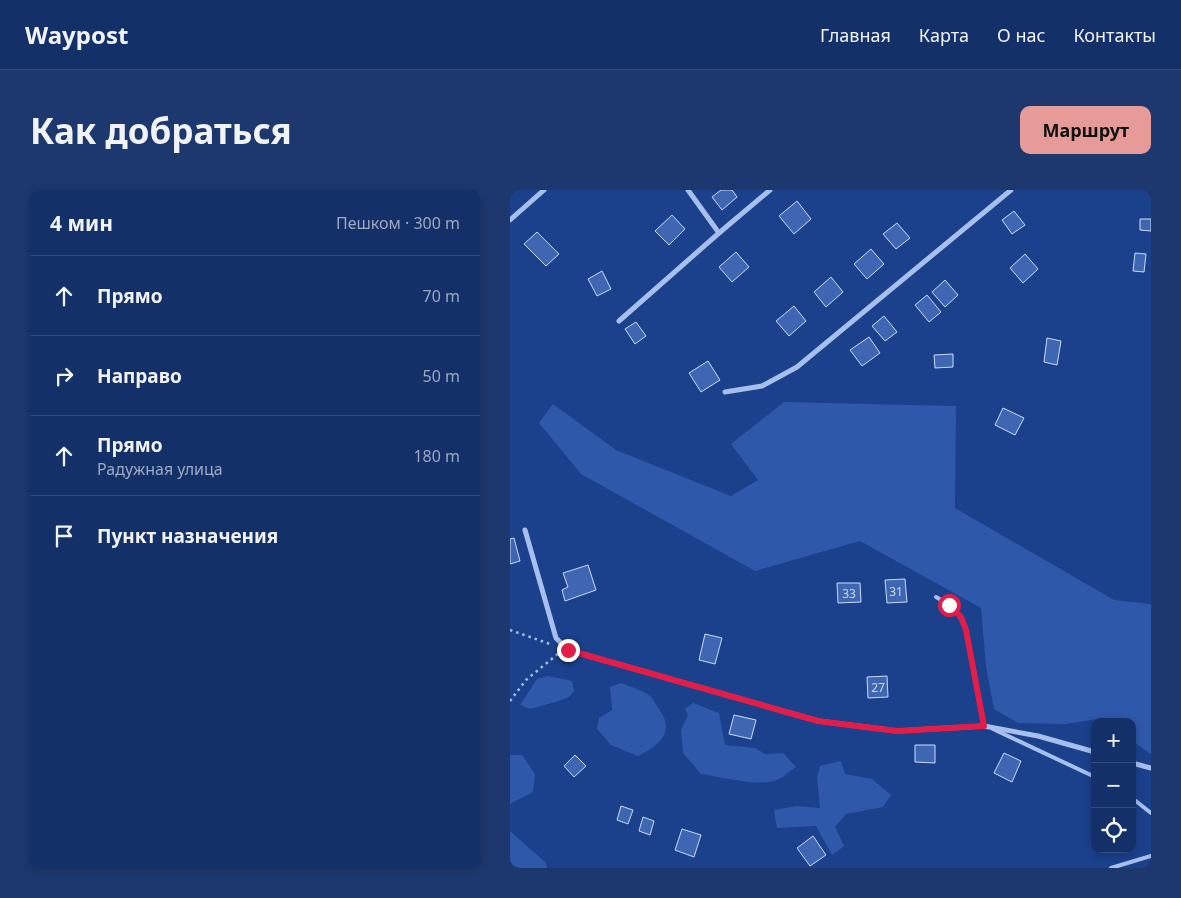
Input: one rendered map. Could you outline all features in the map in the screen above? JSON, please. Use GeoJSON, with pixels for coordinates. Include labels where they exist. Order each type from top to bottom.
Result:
{"type":"FeatureCollection","features":[{"type":"Feature","properties":{"kind":"street"},"geometry":{"type":"LineString","coordinates":[[510,220],[544,190]]}},
{"type":"Feature","properties":{"kind":"street"},"geometry":{"type":"LineString","coordinates":[[688,190],[719,233]]}},
{"type":"Feature","properties":{"kind":"street"},"geometry":{"type":"LineString","coordinates":[[619,321],[770,190]]}},
{"type":"Feature","properties":{"kind":"street"},"geometry":{"type":"LineString","coordinates":[[725,392],[762,386],[798,367],[1011,190]]}},
{"type":"Feature","properties":{"kind":"street"},"geometry":{"type":"LineString","coordinates":[[525,530],[556,638],[568,650],[818,721],[897,731],[984,726],[1038,736],[1091,751]]}},
{"type":"Feature","properties":{"kind":"street"},"geometry":{"type":"LineString","coordinates":[[1136,764],[1151,768]]}},
{"type":"Feature","properties":{"kind":"lane"},"geometry":{"type":"LineString","coordinates":[[936,597],[949,605],[961,617],[966,630],[984,726],[1091,775]]}},
{"type":"Feature","properties":{"kind":"lane"},"geometry":{"type":"LineString","coordinates":[[1136,801],[1151,813]]}},
{"type":"Feature","properties":{"kind":"lane"},"geometry":{"type":"LineString","coordinates":[[1111,868],[1151,856]]}},
{"type":"Feature","properties":{"kind":"path"},"geometry":{"type":"LineString","coordinates":[[510,630],[551,644]]}},
{"type":"Feature","properties":{"kind":"path"},"geometry":{"type":"LineString","coordinates":[[510,701],[526,680],[558,653],[568,650]]}},
{"type":"Feature","properties":{"kind":"shaded area"},"geometry":{"type":"Polygon","coordinates":[[[784,402],[956,406],[955,508],[1114,600],[1151,604],[1151,754],[1136,744],[1136,718],[1091,718],[1091,720],[1065,724],[1018,723],[994,709],[986,667],[981,608],[860,541],[755,571],[581,474],[539,423],[553,404],[616,450],[731,496],[758,480],[731,444],[784,402]]]}},
{"type":"Feature","properties":{"kind":"shaded area"},"geometry":{"type":"Polygon","coordinates":[[[548,676],[572,681],[574,691],[569,697],[530,709],[520,705],[537,679],[548,676]]]}},
{"type":"Feature","properties":{"kind":"shaded area"},"geometry":{"type":"Polygon","coordinates":[[[621,683],[644,692],[651,697],[664,717],[666,725],[663,737],[658,743],[638,756],[611,745],[597,729],[599,718],[612,710],[610,687],[621,683]]]}},
{"type":"Feature","properties":{"kind":"shaded area"},"geometry":{"type":"Polygon","coordinates":[[[693,703],[719,713],[725,745],[755,748],[765,754],[783,753],[796,767],[779,779],[762,782],[741,781],[701,774],[683,753],[681,730],[688,715],[685,709],[693,703]]]}},
{"type":"Feature","properties":{"kind":"shaded area"},"geometry":{"type":"Polygon","coordinates":[[[510,755],[522,755],[535,774],[533,792],[510,804],[510,755]]]}},
{"type":"Feature","properties":{"kind":"shaded area"},"geometry":{"type":"Polygon","coordinates":[[[841,761],[845,774],[872,779],[891,795],[883,807],[846,814],[835,827],[844,846],[832,855],[816,826],[777,828],[774,810],[796,806],[820,808],[817,778],[820,766],[841,761]]]}},
{"type":"Feature","properties":{"kind":"shaded area"},"geometry":{"type":"Polygon","coordinates":[[[510,831],[546,863],[547,868],[510,868],[510,831]]]}},
{"type":"Feature","properties":{"kind":"building"},"geometry":{"type":"Polygon","coordinates":[[[721,190],[732,190],[737,197],[722,210],[712,197],[721,190]]]}},
{"type":"Feature","properties":{"kind":"building"},"geometry":{"type":"Polygon","coordinates":[[[797,201],[811,219],[794,234],[779,216],[797,201]]]}},
{"type":"Feature","properties":{"kind":"building"},"geometry":{"type":"Polygon","coordinates":[[[1014,211],[1025,225],[1012,234],[1002,220],[1014,211]]]}},
{"type":"Feature","properties":{"kind":"building"},"geometry":{"type":"Polygon","coordinates":[[[672,215],[685,229],[669,245],[655,231],[672,215]]]}},
{"type":"Feature","properties":{"kind":"building"},"geometry":{"type":"Polygon","coordinates":[[[1140,219],[1151,219],[1151,231],[1140,230],[1140,219]]]}},
{"type":"Feature","properties":{"kind":"building"},"geometry":{"type":"Polygon","coordinates":[[[897,223],[910,238],[896,249],[883,234],[897,223]]]}},
{"type":"Feature","properties":{"kind":"building"},"geometry":{"type":"Polygon","coordinates":[[[537,232],[559,254],[546,266],[524,244],[537,232]]]}},
{"type":"Feature","properties":{"kind":"building"},"geometry":{"type":"Polygon","coordinates":[[[871,249],[884,264],[867,279],[854,264],[871,249]]]}},
{"type":"Feature","properties":{"kind":"building"},"geometry":{"type":"Polygon","coordinates":[[[736,252],[749,267],[732,282],[719,267],[736,252]]]}},
{"type":"Feature","properties":{"kind":"building"},"geometry":{"type":"Polygon","coordinates":[[[1135,253],[1146,254],[1144,272],[1133,271],[1135,253]]]}},
{"type":"Feature","properties":{"kind":"building"},"geometry":{"type":"Polygon","coordinates":[[[1025,254],[1038,269],[1023,283],[1010,268],[1025,254]]]}},
{"type":"Feature","properties":{"kind":"building"},"geometry":{"type":"Polygon","coordinates":[[[602,271],[611,289],[597,296],[588,279],[602,271]]]}},
{"type":"Feature","properties":{"kind":"building"},"geometry":{"type":"Polygon","coordinates":[[[831,277],[843,292],[826,307],[814,292],[831,277]]]}},
{"type":"Feature","properties":{"kind":"building"},"geometry":{"type":"Polygon","coordinates":[[[945,280],[958,295],[945,307],[932,292],[945,280]]]}},
{"type":"Feature","properties":{"kind":"building"},"geometry":{"type":"Polygon","coordinates":[[[927,295],[941,312],[929,322],[915,305],[927,295]]]}},
{"type":"Feature","properties":{"kind":"building"},"geometry":{"type":"Polygon","coordinates":[[[794,306],[806,321],[789,336],[776,321],[794,306]]]}},
{"type":"Feature","properties":{"kind":"building"},"geometry":{"type":"Polygon","coordinates":[[[884,316],[897,332],[885,341],[872,326],[884,316]]]}},
{"type":"Feature","properties":{"kind":"building"},"geometry":{"type":"Polygon","coordinates":[[[636,322],[646,336],[635,344],[625,329],[636,322]]]}},
{"type":"Feature","properties":{"kind":"building"},"geometry":{"type":"Polygon","coordinates":[[[869,337],[880,353],[862,366],[850,350],[869,337]]]}},
{"type":"Feature","properties":{"kind":"building"},"geometry":{"type":"Polygon","coordinates":[[[1047,338],[1061,341],[1057,365],[1044,362],[1047,338]]]}},
{"type":"Feature","properties":{"kind":"building"},"geometry":{"type":"Polygon","coordinates":[[[953,354],[953,367],[935,368],[934,355],[953,354]]]}},
{"type":"Feature","properties":{"kind":"building"},"geometry":{"type":"Polygon","coordinates":[[[708,361],[720,380],[701,392],[689,373],[708,361]]]}},
{"type":"Feature","properties":{"kind":"building"},"geometry":{"type":"Polygon","coordinates":[[[1003,408],[1024,418],[1015,435],[995,425],[1003,408]]]}},
{"type":"Feature","properties":{"kind":"building"},"geometry":{"type":"Polygon","coordinates":[[[514,538],[520,561],[510,564],[510,539],[514,538]]]}},
{"type":"Feature","properties":{"kind":"building"},"geometry":{"type":"Polygon","coordinates":[[[588,565],[596,590],[565,601],[562,590],[568,587],[563,573],[588,565]]]}},
{"type":"Feature","properties":{"kind":"building"},"geometry":{"type":"Polygon","coordinates":[[[905,579],[907,602],[887,603],[885,580],[905,579]]]}},
{"type":"Feature","properties":{"kind":"building"},"geometry":{"type":"Polygon","coordinates":[[[837,583],[860,583],[861,602],[838,603],[837,583]]]}},
{"type":"Feature","properties":{"kind":"building"},"geometry":{"type":"Polygon","coordinates":[[[705,634],[722,638],[715,664],[699,660],[705,634]]]}},
{"type":"Feature","properties":{"kind":"building"},"geometry":{"type":"Polygon","coordinates":[[[887,676],[888,697],[868,698],[867,677],[887,676]]]}},
{"type":"Feature","properties":{"kind":"building"},"geometry":{"type":"Polygon","coordinates":[[[734,715],[756,720],[751,739],[729,734],[734,715]]]}},
{"type":"Feature","properties":{"kind":"building"},"geometry":{"type":"Polygon","coordinates":[[[915,745],[935,745],[935,763],[915,762],[915,745]]]}},
{"type":"Feature","properties":{"kind":"building"},"geometry":{"type":"Polygon","coordinates":[[[1004,753],[1021,761],[1012,782],[994,773],[1004,753]]]}},
{"type":"Feature","properties":{"kind":"building"},"geometry":{"type":"Polygon","coordinates":[[[575,755],[586,766],[574,777],[564,766],[575,755]]]}},
{"type":"Feature","properties":{"kind":"building"},"geometry":{"type":"Polygon","coordinates":[[[621,806],[633,810],[628,824],[617,820],[621,806]]]}},
{"type":"Feature","properties":{"kind":"building"},"geometry":{"type":"Polygon","coordinates":[[[643,817],[654,821],[650,835],[639,831],[643,817]]]}},
{"type":"Feature","properties":{"kind":"building"},"geometry":{"type":"Polygon","coordinates":[[[682,829],[701,835],[694,857],[675,850],[682,829]]]}},
{"type":"Feature","properties":{"kind":"building"},"geometry":{"type":"Polygon","coordinates":[[[813,836],[826,855],[810,866],[797,848],[813,836]]]}},
{"type":"Feature","properties":{"kind":"route"},"geometry":{"type":"LineString","coordinates":[[568,650],[818,721],[897,731],[984,726],[966,630],[961,617],[949,605]]}}]}
